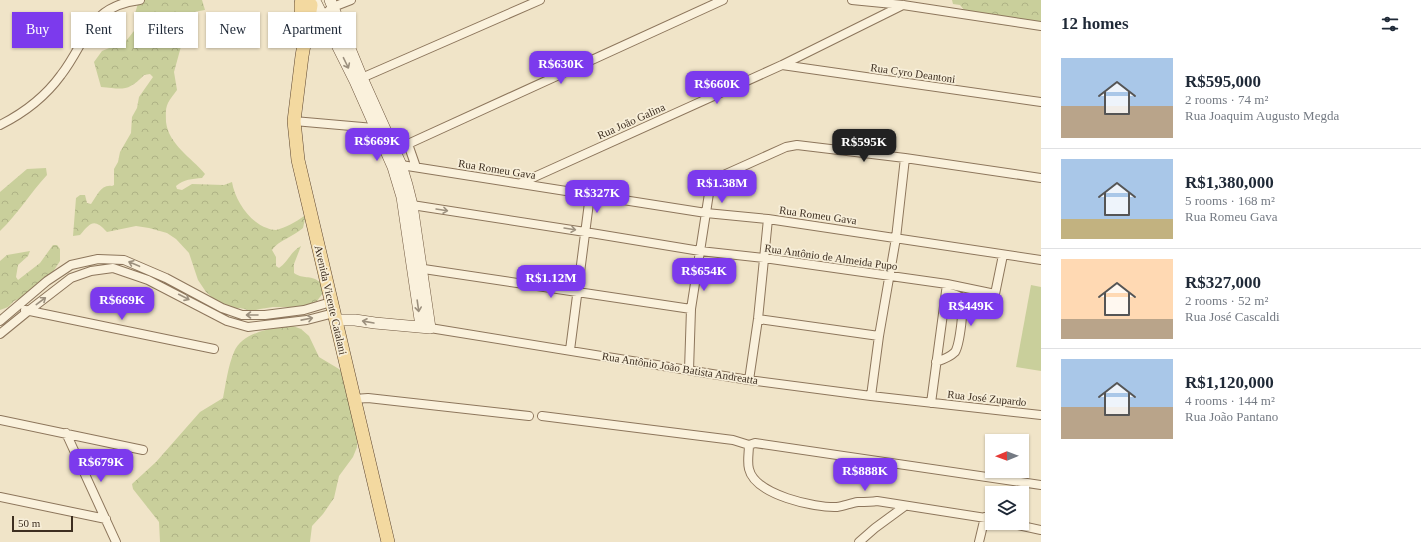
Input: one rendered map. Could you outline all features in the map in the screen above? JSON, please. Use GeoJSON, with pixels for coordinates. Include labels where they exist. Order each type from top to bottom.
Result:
{"type":"FeatureCollection","features":[{"type":"Feature","properties":{"kind":"main road","name":"Avenida Vicente Catalani"},"geometry":{"type":"LineString","coordinates":[[309,2],[294,121],[298,160],[388,542]]}},
{"type":"Feature","properties":{"kind":"street"},"geometry":{"type":"LineString","coordinates":[[0,125],[24,111],[52,87],[70,63],[88,29],[100,16],[119,4],[140,0]]}},
{"type":"Feature","properties":{"kind":"street"},"geometry":{"type":"LineString","coordinates":[[325,12],[331,3],[351,0]]}},
{"type":"Feature","properties":{"kind":"street"},"geometry":{"type":"LineString","coordinates":[[358,80],[540,0]]}},
{"type":"Feature","properties":{"kind":"street"},"geometry":{"type":"LineString","coordinates":[[392,147],[408,144],[723,0]]}},
{"type":"Feature","properties":{"kind":"street"},"geometry":{"type":"LineString","coordinates":[[852,0],[902,5],[1041,26]]}},
{"type":"Feature","properties":{"kind":"street"},"geometry":{"type":"LineString","coordinates":[[309,2],[318,12]]}},
{"type":"Feature","properties":{"kind":"street"},"geometry":{"type":"LineString","coordinates":[[331,3],[374,128],[407,185],[408,206],[425,327]]}},
{"type":"Feature","properties":{"kind":"street","name":"Rua João Galina"},"geometry":{"type":"LineString","coordinates":[[520,183],[782,65],[902,5]]}},
{"type":"Feature","properties":{"kind":"street"},"geometry":{"type":"LineString","coordinates":[[340,48],[392,147],[397,166]]}},
{"type":"Feature","properties":{"kind":"street","name":"Rua Cyro Deantoni"},"geometry":{"type":"LineString","coordinates":[[782,65],[1041,102]]}},
{"type":"Feature","properties":{"kind":"street"},"geometry":{"type":"LineString","coordinates":[[294,121],[374,128]]}},
{"type":"Feature","properties":{"kind":"street"},"geometry":{"type":"LineString","coordinates":[[408,144],[416,167]]}},
{"type":"Feature","properties":{"kind":"street"},"geometry":{"type":"LineString","coordinates":[[689,370],[691,310],[710,187],[717,178],[786,147],[797,145],[904,158],[1041,178]]}},
{"type":"Feature","properties":{"kind":"street"},"geometry":{"type":"LineString","coordinates":[[872,396],[879,336],[896,238],[904,158]]}},
{"type":"Feature","properties":{"kind":"street","name":"Rua Romeu Gava"},"geometry":{"type":"LineString","coordinates":[[397,166],[416,167],[706,213],[768,219],[1041,260]]}},
{"type":"Feature","properties":{"kind":"street"},"geometry":{"type":"LineString","coordinates":[[570,350],[590,194]]}},
{"type":"Feature","properties":{"kind":"street","name":"Rua Antônio de Almeida Pupo"},"geometry":{"type":"LineString","coordinates":[[408,206],[586,232],[700,251],[764,258],[890,277],[946,288],[995,294],[1002,255]]}},
{"type":"Feature","properties":{"kind":"street"},"geometry":{"type":"LineString","coordinates":[[749,380],[758,319],[768,219]]}},
{"type":"Feature","properties":{"kind":"street"},"geometry":{"type":"LineString","coordinates":[[0,320],[47,281],[71,265],[101,259],[124,260],[166,278],[222,308],[242,315],[266,315],[304,310],[334,312]]}},
{"type":"Feature","properties":{"kind":"street"},"geometry":{"type":"LineString","coordinates":[[101,259],[102,270]]}},
{"type":"Feature","properties":{"kind":"street"},"geometry":{"type":"LineString","coordinates":[[0,334],[71,278],[91,271],[113,268],[148,280],[227,321],[248,327],[307,320],[334,312]]}},
{"type":"Feature","properties":{"kind":"street"},"geometry":{"type":"LineString","coordinates":[[417,268],[691,310]]}},
{"type":"Feature","properties":{"kind":"street"},"geometry":{"type":"LineString","coordinates":[[930,403],[946,288],[963,302],[963,313],[955,351],[948,357],[936,362]]}},
{"type":"Feature","properties":{"kind":"street"},"geometry":{"type":"LineString","coordinates":[[18,305],[26,312],[214,349]]}},
{"type":"Feature","properties":{"kind":"street","name":"Rua Antônio João Batista Andreatta"},"geometry":{"type":"LineString","coordinates":[[334,312],[355,320],[425,327],[749,380],[930,403]]}},
{"type":"Feature","properties":{"kind":"street"},"geometry":{"type":"LineString","coordinates":[[758,319],[879,336]]}},
{"type":"Feature","properties":{"kind":"street"},"geometry":{"type":"LineString","coordinates":[[354,399],[368,398],[529,416]]}},
{"type":"Feature","properties":{"kind":"street","name":"Rua José Zupardo"},"geometry":{"type":"LineString","coordinates":[[930,403],[1041,415]]}},
{"type":"Feature","properties":{"kind":"street"},"geometry":{"type":"LineString","coordinates":[[542,416],[733,440],[752,444],[1041,485]]}},
{"type":"Feature","properties":{"kind":"street"},"geometry":{"type":"LineString","coordinates":[[0,420],[143,450]]}},
{"type":"Feature","properties":{"kind":"street"},"geometry":{"type":"LineString","coordinates":[[66,433],[116,542]]}},
{"type":"Feature","properties":{"kind":"street"},"geometry":{"type":"LineString","coordinates":[[752,444],[749,469],[759,484],[771,492],[797,501],[818,506],[838,507],[858,502],[877,501],[985,518]]}},
{"type":"Feature","properties":{"kind":"street"},"geometry":{"type":"LineString","coordinates":[[0,497],[106,519]]}},
{"type":"Feature","properties":{"kind":"street"},"geometry":{"type":"LineString","coordinates":[[861,541],[875,528],[905,506]]}},
{"type":"Feature","properties":{"kind":"street"},"geometry":{"type":"LineString","coordinates":[[979,542],[985,526]]}},
{"type":"Feature","properties":{"kind":"street"},"geometry":{"type":"LineString","coordinates":[[1029,527],[1041,530]]}},
{"type":"Feature","properties":{"kind":"street"},"geometry":{"type":"LineString","coordinates":[[1032,528],[1041,538]]}},
{"type":"Feature","properties":{"kind":"green space"},"geometry":{"type":"Polygon","coordinates":[[[139,0],[202,0],[205,10],[194,12],[135,12],[139,0]]]}},
{"type":"Feature","properties":{"kind":"green space"},"geometry":{"type":"Polygon","coordinates":[[[952,0],[1041,0],[1041,28],[1003,25],[984,21],[968,14],[960,5],[953,4],[952,0]]]}},
{"type":"Feature","properties":{"kind":"green space"},"geometry":{"type":"Polygon","coordinates":[[[134,31],[134,48],[181,48],[174,72],[177,90],[166,108],[166,122],[171,137],[176,144],[205,174],[202,178],[182,182],[176,186],[177,189],[182,190],[192,184],[224,185],[232,182],[236,196],[244,210],[254,221],[271,229],[276,230],[283,228],[304,216],[305,219],[303,228],[278,244],[272,250],[276,257],[276,266],[279,268],[301,246],[294,264],[294,273],[313,278],[320,282],[323,293],[317,301],[305,307],[273,307],[252,311],[240,308],[228,309],[206,292],[198,280],[189,253],[176,239],[167,233],[136,226],[107,232],[96,223],[93,223],[80,235],[73,236],[76,198],[80,195],[85,195],[87,203],[91,204],[102,189],[114,185],[114,169],[118,162],[120,152],[131,133],[132,117],[137,108],[139,97],[153,77],[150,74],[144,75],[129,87],[120,89],[101,87],[94,62],[102,51],[109,48],[126,48],[126,41],[134,31]]]}},
{"type":"Feature","properties":{"kind":"green space"},"geometry":{"type":"Polygon","coordinates":[[[46,168],[47,175],[13,218],[0,231],[0,192],[27,169],[46,168]]]}},
{"type":"Feature","properties":{"kind":"green space"},"geometry":{"type":"Polygon","coordinates":[[[53,245],[57,245],[60,249],[60,261],[42,289],[14,301],[8,307],[0,310],[0,261],[7,255],[30,251],[28,256],[18,265],[16,277],[18,280],[40,263],[53,245]]]}},
{"type":"Feature","properties":{"kind":"green space"},"geometry":{"type":"Polygon","coordinates":[[[1031,285],[1041,287],[1041,371],[1016,367],[1031,285]]]}},
{"type":"Feature","properties":{"kind":"green space"},"geometry":{"type":"Polygon","coordinates":[[[293,326],[301,329],[309,336],[319,357],[339,369],[347,378],[358,434],[357,447],[353,457],[339,476],[334,498],[323,514],[312,526],[310,542],[160,542],[159,522],[133,489],[132,484],[156,462],[200,412],[223,398],[230,363],[238,345],[251,335],[259,332],[268,329],[293,326]]]}}]}
